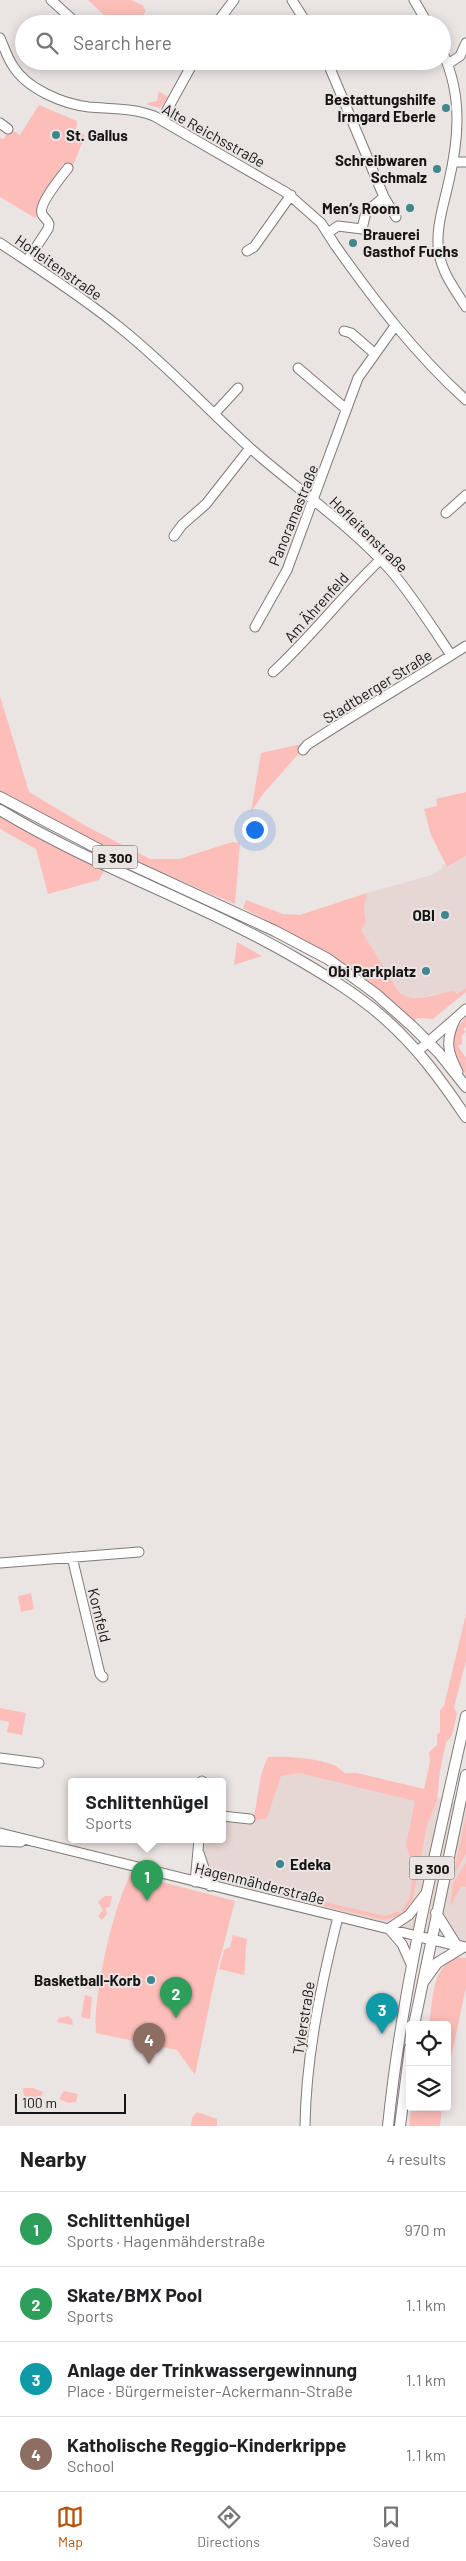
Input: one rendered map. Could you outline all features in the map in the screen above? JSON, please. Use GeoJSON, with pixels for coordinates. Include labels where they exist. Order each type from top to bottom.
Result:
{"type":"FeatureCollection","features":[{"type":"Feature","properties":{"kind":"main road","name":"B 300"},"geometry":{"type":"LineString","coordinates":[[0,797],[108,854],[237,912],[328,959],[376,994],[429,1042],[464,1085]]}},
{"type":"Feature","properties":{"kind":"main road","name":"B 300"},"geometry":{"type":"LineString","coordinates":[[0,810],[76,850],[236,925],[326,975],[360,999],[418,1051],[466,1117]]}},
{"type":"Feature","properties":{"kind":"main road","name":"B 300"},"geometry":{"type":"LineString","coordinates":[[388,2126],[399,2029],[411,1964],[466,1716]]}},
{"type":"Feature","properties":{"kind":"main road","name":"B 300"},"geometry":{"type":"LineString","coordinates":[[415,2021],[430,1940],[466,1775]]}},
{"type":"Feature","properties":{"kind":"main road"},"geometry":{"type":"LineString","coordinates":[[436,1914],[461,1946]]}},
{"type":"Feature","properties":{"kind":"main road"},"geometry":{"type":"LineString","coordinates":[[417,1936],[461,1946]]}},
{"type":"Feature","properties":{"kind":"main road"},"geometry":{"type":"LineString","coordinates":[[421,1986],[437,1963],[461,1946]]}},
{"type":"Feature","properties":{"kind":"main road"},"geometry":{"type":"LineString","coordinates":[[400,2126],[408,2066]]}},
{"type":"Feature","properties":{"kind":"street"},"geometry":{"type":"LineString","coordinates":[[51,0],[68,15]]}},
{"type":"Feature","properties":{"kind":"street"},"geometry":{"type":"LineString","coordinates":[[223,15],[234,0]]}},
{"type":"Feature","properties":{"kind":"street"},"geometry":{"type":"LineString","coordinates":[[292,0],[301,15]]}},
{"type":"Feature","properties":{"kind":"street"},"geometry":{"type":"LineString","coordinates":[[414,0],[423,15]]}},
{"type":"Feature","properties":{"kind":"street","name":"Alte Reichsstraße"},"geometry":{"type":"LineString","coordinates":[[0,38],[15,68]]}},
{"type":"Feature","properties":{"kind":"street"},"geometry":{"type":"LineString","coordinates":[[451,62],[460,56],[466,43]]}},
{"type":"Feature","properties":{"kind":"street","name":"Alte Reichsstraße"},"geometry":{"type":"LineString","coordinates":[[16,70],[25,80],[43,91],[77,105],[140,111],[164,122],[291,195],[328,232],[351,267],[395,326],[431,367],[466,400]]}},
{"type":"Feature","properties":{"kind":"street"},"geometry":{"type":"LineString","coordinates":[[164,122],[167,110],[189,70]]}},
{"type":"Feature","properties":{"kind":"street"},"geometry":{"type":"LineString","coordinates":[[331,70],[384,197],[396,217]]}},
{"type":"Feature","properties":{"kind":"street"},"geometry":{"type":"LineString","coordinates":[[449,70],[457,105],[454,162],[442,208],[438,245],[442,264],[466,308]]}},
{"type":"Feature","properties":{"kind":"street"},"geometry":{"type":"LineString","coordinates":[[0,123],[8,129]]}},
{"type":"Feature","properties":{"kind":"street"},"geometry":{"type":"LineString","coordinates":[[454,162],[466,162]]}},
{"type":"Feature","properties":{"kind":"street"},"geometry":{"type":"LineString","coordinates":[[27,262],[48,230],[49,224],[42,216],[42,207],[56,183],[68,168]]}},
{"type":"Feature","properties":{"kind":"street"},"geometry":{"type":"LineString","coordinates":[[247,251],[254,247],[291,195]]}},
{"type":"Feature","properties":{"kind":"street"},"geometry":{"type":"LineString","coordinates":[[328,232],[338,226],[362,229],[366,212],[384,197]]}},
{"type":"Feature","properties":{"kind":"street","name":"Hofleitenstraße"},"geometry":{"type":"LineString","coordinates":[[0,243],[118,326],[155,357],[250,448],[314,501],[380,560],[414,601],[452,655]]}},
{"type":"Feature","properties":{"kind":"street","name":"Panoramastraße"},"geometry":{"type":"LineString","coordinates":[[256,627],[287,570],[358,378],[395,326]]}},
{"type":"Feature","properties":{"kind":"street"},"geometry":{"type":"LineString","coordinates":[[344,330],[351,333],[374,353]]}},
{"type":"Feature","properties":{"kind":"street"},"geometry":{"type":"LineString","coordinates":[[298,368],[346,409]]}},
{"type":"Feature","properties":{"kind":"street"},"geometry":{"type":"LineString","coordinates":[[214,414],[238,388]]}},
{"type":"Feature","properties":{"kind":"street"},"geometry":{"type":"LineString","coordinates":[[174,536],[206,504],[250,448]]}},
{"type":"Feature","properties":{"kind":"street"},"geometry":{"type":"LineString","coordinates":[[446,513],[466,495]]}},
{"type":"Feature","properties":{"kind":"street","name":"Am Ährenfeld"},"geometry":{"type":"LineString","coordinates":[[274,672],[308,639],[354,584],[380,560]]}},
{"type":"Feature","properties":{"kind":"street","name":"Stadtberger Straße"},"geometry":{"type":"LineString","coordinates":[[303,750],[307,745],[347,719],[466,646]]}},
{"type":"Feature","properties":{"kind":"street"},"geometry":{"type":"LineString","coordinates":[[418,1051],[466,1010]]}},
{"type":"Feature","properties":{"kind":"street"},"geometry":{"type":"LineString","coordinates":[[456,1018],[451,1029],[448,1046],[449,1055],[464,1085]]}},
{"type":"Feature","properties":{"kind":"street"},"geometry":{"type":"LineString","coordinates":[[0,1563],[139,1552]]}},
{"type":"Feature","properties":{"kind":"street","name":"Kornfeld"},"geometry":{"type":"LineString","coordinates":[[72,1557],[100,1674],[103,1677]]}},
{"type":"Feature","properties":{"kind":"street"},"geometry":{"type":"LineString","coordinates":[[0,1758],[39,1763]]}},
{"type":"Feature","properties":{"kind":"street"},"geometry":{"type":"LineString","coordinates":[[226,1816],[250,1819]]}},
{"type":"Feature","properties":{"kind":"street","name":"Hagenmähderstraße"},"geometry":{"type":"LineString","coordinates":[[0,1833],[29,1842],[417,1936]]}},
{"type":"Feature","properties":{"kind":"street","name":"Hagenmähderstraße"},"geometry":{"type":"LineString","coordinates":[[0,1841],[29,1842]]}},
{"type":"Feature","properties":{"kind":"street"},"geometry":{"type":"LineString","coordinates":[[196,1882],[199,1843]]}},
{"type":"Feature","properties":{"kind":"street"},"geometry":{"type":"LineString","coordinates":[[199,1856],[210,1886]]}},
{"type":"Feature","properties":{"kind":"street"},"geometry":{"type":"LineString","coordinates":[[411,1964],[402,1944],[388,1928],[409,1915],[426,1892]]}},
{"type":"Feature","properties":{"kind":"street","name":"Tylerstraße"},"geometry":{"type":"LineString","coordinates":[[305,2126],[314,2028],[338,1917]]}},
{"type":"Feature","properties":{"kind":"shaded area"},"geometry":{"type":"Polygon","coordinates":[[[88,0],[131,0],[144,6],[143,8],[146,10],[144,15],[104,15],[88,0]]]}},
{"type":"Feature","properties":{"kind":"shaded area"},"geometry":{"type":"Polygon","coordinates":[[[159,91],[168,97],[160,108],[148,105],[147,103],[157,101],[159,91]]]}},
{"type":"Feature","properties":{"kind":"shaded area"},"geometry":{"type":"Polygon","coordinates":[[[39,105],[77,121],[76,129],[85,136],[72,168],[63,163],[35,218],[0,197],[0,138],[4,139],[9,128],[20,135],[39,105]]]}},
{"type":"Feature","properties":{"kind":"shaded area"},"geometry":{"type":"Polygon","coordinates":[[[0,696],[29,792],[86,826],[150,859],[179,859],[232,842],[240,843],[235,904],[116,851],[0,793],[0,696]]]}},
{"type":"Feature","properties":{"kind":"shaded area"},"geometry":{"type":"Polygon","coordinates":[[[301,745],[302,750],[263,794],[251,812],[261,753],[301,745]]]}},
{"type":"Feature","properties":{"kind":"shaded area"},"geometry":{"type":"Polygon","coordinates":[[[466,792],[466,856],[447,867],[431,835],[424,809],[437,806],[436,799],[466,792]]]}},
{"type":"Feature","properties":{"kind":"shaded area"},"geometry":{"type":"Polygon","coordinates":[[[0,817],[104,871],[99,880],[48,894],[36,849],[0,829],[0,817]]]}},
{"type":"Feature","properties":{"kind":"shaded area"},"geometry":{"type":"Polygon","coordinates":[[[466,856],[466,992],[459,998],[434,994],[418,999],[405,998],[399,992],[361,930],[366,922],[364,909],[367,893],[432,875],[442,869],[443,864],[448,867],[466,856]]]}},
{"type":"Feature","properties":{"kind":"shaded area"},"geometry":{"type":"Polygon","coordinates":[[[367,893],[364,909],[366,922],[361,930],[399,992],[411,998],[418,998],[454,991],[457,994],[466,988],[466,992],[433,1019],[417,1018],[414,1021],[375,987],[333,958],[243,908],[246,900],[283,914],[300,915],[367,893]]]}},
{"type":"Feature","properties":{"kind":"shaded area"},"geometry":{"type":"Polygon","coordinates":[[[237,942],[262,956],[234,965],[237,942]]]}},
{"type":"Feature","properties":{"kind":"shaded area"},"geometry":{"type":"Polygon","coordinates":[[[466,1017],[466,1027],[463,1029],[466,1032],[462,1035],[462,1044],[458,1046],[466,1058],[466,1075],[457,1060],[454,1038],[460,1024],[466,1017]]]}},
{"type":"Feature","properties":{"kind":"shaded area"},"geometry":{"type":"Polygon","coordinates":[[[31,1593],[34,1609],[21,1612],[18,1596],[31,1593]]]}},
{"type":"Feature","properties":{"kind":"shaded area"},"geometry":{"type":"Polygon","coordinates":[[[466,1614],[466,1661],[454,1707],[457,1714],[452,1735],[446,1743],[440,1771],[437,1801],[427,1825],[420,1863],[411,1860],[406,1845],[415,1801],[299,1773],[281,1776],[267,1818],[257,1820],[254,1815],[260,1779],[268,1757],[311,1759],[336,1766],[345,1773],[357,1773],[424,1789],[430,1762],[429,1752],[437,1745],[437,1735],[440,1732],[440,1710],[444,1706],[466,1614]]]}},
{"type":"Feature","properties":{"kind":"shaded area"},"geometry":{"type":"Polygon","coordinates":[[[0,1708],[26,1713],[22,1735],[7,1732],[9,1722],[0,1720],[0,1708]]]}},
{"type":"Feature","properties":{"kind":"shaded area"},"geometry":{"type":"Polygon","coordinates":[[[269,1760],[460,1803],[466,1775],[466,1947],[196,1882],[199,1843],[226,1843],[226,1816],[258,1818],[269,1760]]]}},
{"type":"Feature","properties":{"kind":"shaded area"},"geometry":{"type":"Polygon","coordinates":[[[466,1815],[466,1854],[453,1876],[466,1815]]]}},
{"type":"Feature","properties":{"kind":"shaded area"},"geometry":{"type":"Polygon","coordinates":[[[411,1862],[413,1862],[412,1870],[419,1871],[412,1901],[404,1913],[401,1910],[408,1900],[411,1888],[411,1862]]]}},
{"type":"Feature","properties":{"kind":"shaded area"},"geometry":{"type":"Polygon","coordinates":[[[466,1863],[466,1887],[461,1886],[450,1907],[453,1883],[466,1863]]]}},
{"type":"Feature","properties":{"kind":"shaded area"},"geometry":{"type":"Polygon","coordinates":[[[131,1874],[235,1901],[215,1978],[195,2075],[177,2050],[96,2033],[101,1975],[111,1929],[131,1874]]]}},
{"type":"Feature","properties":{"kind":"shaded area"},"geometry":{"type":"Polygon","coordinates":[[[267,1889],[313,1900],[312,1903],[267,1889]]]}},
{"type":"Feature","properties":{"kind":"shaded area"},"geometry":{"type":"Polygon","coordinates":[[[105,1896],[112,1896],[110,1907],[105,1908],[107,1914],[102,1920],[98,1916],[103,1910],[98,1902],[105,1896]]]}},
{"type":"Feature","properties":{"kind":"shaded area"},"geometry":{"type":"Polygon","coordinates":[[[316,1900],[385,1916],[398,1911],[402,1915],[384,1920],[315,1904],[316,1900]]]}},
{"type":"Feature","properties":{"kind":"shaded area"},"geometry":{"type":"Polygon","coordinates":[[[233,1935],[247,1939],[244,1975],[219,1969],[224,1950],[230,1947],[233,1935]]]}},
{"type":"Feature","properties":{"kind":"shaded area"},"geometry":{"type":"Polygon","coordinates":[[[454,1957],[466,1958],[466,1987],[451,2058],[451,2021],[430,2021],[434,1987],[446,1963],[454,1957]]]}},
{"type":"Feature","properties":{"kind":"shaded area"},"geometry":{"type":"Polygon","coordinates":[[[90,1977],[96,1983],[90,1989],[84,1983],[90,1977]]]}},
{"type":"Feature","properties":{"kind":"shaded area"},"geometry":{"type":"Polygon","coordinates":[[[85,1995],[92,1997],[90,2019],[81,2017],[85,1995]]]}},
{"type":"Feature","properties":{"kind":"shaded area"},"geometry":{"type":"Polygon","coordinates":[[[68,2016],[72,2019],[73,2025],[57,2022],[59,2018],[68,2016]]]}},
{"type":"Feature","properties":{"kind":"shaded area"},"geometry":{"type":"Polygon","coordinates":[[[23,2088],[33,2088],[43,2092],[40,2099],[24,2096],[23,2088]]]}},
{"type":"Feature","properties":{"kind":"shaded area"},"geometry":{"type":"Polygon","coordinates":[[[64,2091],[78,2094],[76,2102],[69,2103],[59,2099],[64,2091]]]}},
{"type":"Feature","properties":{"kind":"shaded area"},"geometry":{"type":"Polygon","coordinates":[[[411,2111],[442,2111],[440,2126],[409,2126],[411,2111]]]}},
{"type":"Feature","properties":{"kind":"shaded area"},"geometry":{"type":"Polygon","coordinates":[[[197,2112],[217,2119],[217,2126],[191,2126],[192,2118],[197,2112]]]}},
{"type":"Feature","properties":{"kind":"place","name":"Bestattungshilfe Irmgard Eberle"},"geometry":{"type":"Point","coordinates":[446,108]}},
{"type":"Feature","properties":{"kind":"place","name":"St. Gallus"},"geometry":{"type":"Point","coordinates":[56,135]}},
{"type":"Feature","properties":{"kind":"place","name":"Schreibwaren Schmalz"},"geometry":{"type":"Point","coordinates":[437,169]}},
{"type":"Feature","properties":{"kind":"place","name":"Men‘s Room"},"geometry":{"type":"Point","coordinates":[410,208]}},
{"type":"Feature","properties":{"kind":"place","name":"Brauerei Gasthof Fuchs"},"geometry":{"type":"Point","coordinates":[353,243]}},
{"type":"Feature","properties":{"kind":"place","name":"OBI"},"geometry":{"type":"Point","coordinates":[445,915]}},
{"type":"Feature","properties":{"kind":"place","name":"Obi Parkplatz"},"geometry":{"type":"Point","coordinates":[426,971]}},
{"type":"Feature","properties":{"kind":"place","name":"Edeka"},"geometry":{"type":"Point","coordinates":[280,1864]}},
{"type":"Feature","properties":{"kind":"place","name":"Schlittenhügel"},"geometry":{"type":"Point","coordinates":[147,1901]}},
{"type":"Feature","properties":{"kind":"place","name":"Basketball-Korb"},"geometry":{"type":"Point","coordinates":[151,1980]}},
{"type":"Feature","properties":{"kind":"place","name":"Skate/BMX Pool"},"geometry":{"type":"Point","coordinates":[176,2018]}},
{"type":"Feature","properties":{"kind":"place","name":"Anlage der Trinkwassergewinnung"},"geometry":{"type":"Point","coordinates":[382,2034]}},
{"type":"Feature","properties":{"kind":"place","name":"Katholische Reggio-Kinderkrippe"},"geometry":{"type":"Point","coordinates":[149,2064]}}]}
